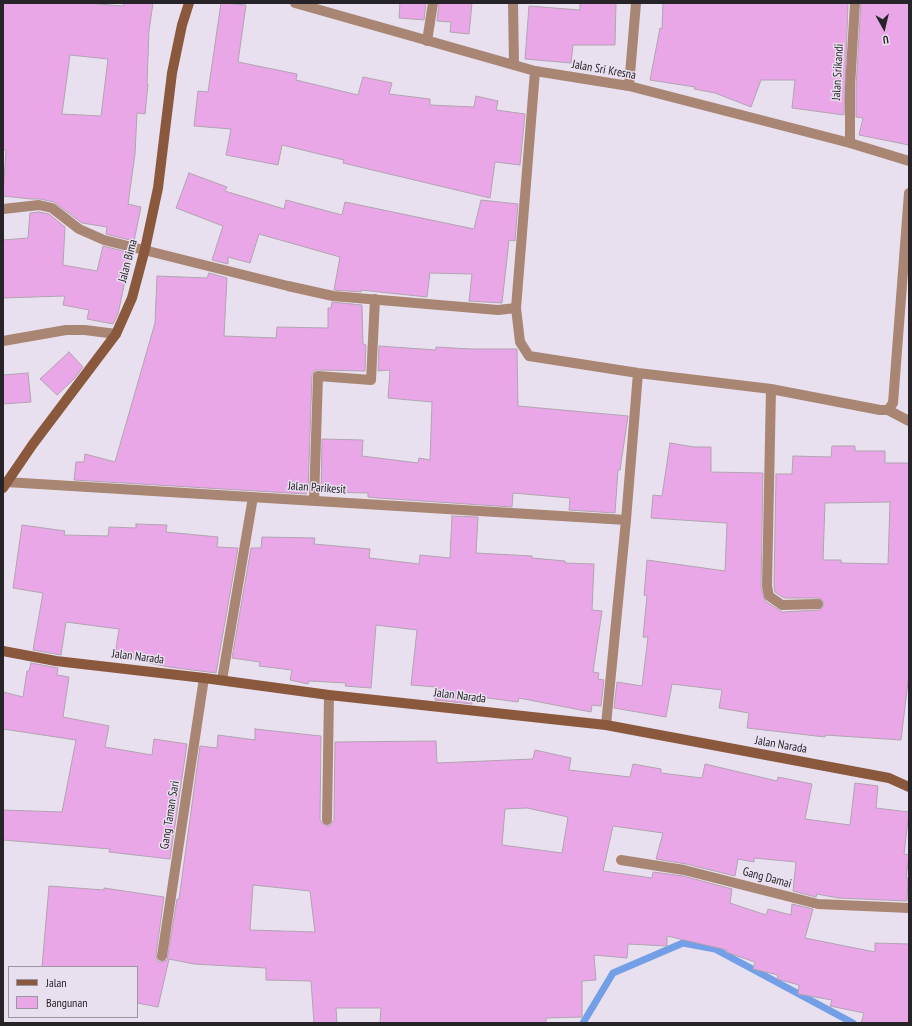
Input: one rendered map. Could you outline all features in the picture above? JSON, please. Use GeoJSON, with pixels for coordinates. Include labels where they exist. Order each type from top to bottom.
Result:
{"type":"FeatureCollection","features":[{"type":"Feature","properties":{"kind":"main road","name":"Jalan Bima"},"geometry":{"type":"LineString","coordinates":[[4,485],[116,334],[132,298],[145,249],[158,188],[172,73],[182,25],[189,3]]}},
{"type":"Feature","properties":{"kind":"main road","name":"Jalan Narada"},"geometry":{"type":"LineString","coordinates":[[3,651],[56,660],[222,680],[329,695],[606,725],[889,778],[909,787]]}},
{"type":"Feature","properties":{"kind":"street","name":"Jalan Sri Kresna"},"geometry":{"type":"LineString","coordinates":[[295,3],[535,71],[628,86],[850,142],[909,160]]}},
{"type":"Feature","properties":{"kind":"street"},"geometry":{"type":"LineString","coordinates":[[427,41],[434,3]]}},
{"type":"Feature","properties":{"kind":"street"},"geometry":{"type":"LineString","coordinates":[[513,3],[514,65]]}},
{"type":"Feature","properties":{"kind":"street"},"geometry":{"type":"LineString","coordinates":[[628,86],[636,3]]}},
{"type":"Feature","properties":{"kind":"street","name":"Jalan Srikandi"},"geometry":{"type":"LineString","coordinates":[[850,142],[850,87],[855,3]]}},
{"type":"Feature","properties":{"kind":"street"},"geometry":{"type":"LineString","coordinates":[[535,71],[516,308],[520,342],[529,356],[638,373],[771,389],[880,410],[888,410],[909,420]]}},
{"type":"Feature","properties":{"kind":"street"},"geometry":{"type":"LineString","coordinates":[[888,410],[893,403],[909,193]]}},
{"type":"Feature","properties":{"kind":"street"},"geometry":{"type":"LineString","coordinates":[[3,209],[39,205],[52,208],[79,229],[104,240],[334,296],[498,310],[516,308]]}},
{"type":"Feature","properties":{"kind":"street"},"geometry":{"type":"LineString","coordinates":[[314,501],[318,376],[371,380],[375,300]]}},
{"type":"Feature","properties":{"kind":"street"},"geometry":{"type":"LineString","coordinates":[[3,341],[66,330],[85,330],[116,334]]}},
{"type":"Feature","properties":{"kind":"street"},"geometry":{"type":"LineString","coordinates":[[606,725],[626,520],[638,373]]}},
{"type":"Feature","properties":{"kind":"street"},"geometry":{"type":"LineString","coordinates":[[771,389],[767,586],[769,596],[782,605],[818,604]]}},
{"type":"Feature","properties":{"kind":"street","name":"Jalan Parikesit"},"geometry":{"type":"LineString","coordinates":[[4,485],[253,497],[626,520]]}},
{"type":"Feature","properties":{"kind":"street"},"geometry":{"type":"LineString","coordinates":[[222,680],[253,497]]}},
{"type":"Feature","properties":{"kind":"street","name":"Gang Taman Sari"},"geometry":{"type":"LineString","coordinates":[[162,956],[204,678]]}},
{"type":"Feature","properties":{"kind":"street"},"geometry":{"type":"LineString","coordinates":[[327,820],[329,695]]}},
{"type":"Feature","properties":{"kind":"street","name":"Gang Damai"},"geometry":{"type":"LineString","coordinates":[[621,860],[684,870],[818,904],[909,908]]}},
{"type":"Feature","properties":{"kind":"building"},"geometry":{"type":"Polygon","coordinates":[[[3,3],[85,3],[123,6],[124,3],[153,3],[149,31],[148,84],[145,114],[137,113],[135,154],[128,204],[141,207],[134,241],[106,234],[107,227],[82,223],[54,202],[40,199],[3,196],[6,150],[3,150],[3,3]],[[70,55],[62,114],[101,116],[108,59],[70,55]]]}},
{"type":"Feature","properties":{"kind":"building"},"geometry":{"type":"Polygon","coordinates":[[[221,3],[246,5],[238,62],[297,74],[296,80],[358,95],[363,77],[392,83],[389,94],[430,99],[430,105],[474,107],[476,96],[498,101],[496,110],[525,114],[520,165],[495,162],[490,198],[343,163],[344,160],[282,145],[278,165],[226,155],[231,129],[194,126],[198,91],[208,92],[221,3]]]}},
{"type":"Feature","properties":{"kind":"building"},"geometry":{"type":"Polygon","coordinates":[[[400,3],[426,3],[424,20],[399,18],[400,3]]]}},
{"type":"Feature","properties":{"kind":"building"},"geometry":{"type":"Polygon","coordinates":[[[439,3],[472,3],[469,34],[450,32],[451,22],[437,21],[439,3]]]}},
{"type":"Feature","properties":{"kind":"building"},"geometry":{"type":"Polygon","coordinates":[[[580,3],[616,3],[615,45],[573,45],[571,63],[525,59],[529,6],[580,10],[580,3]]]}},
{"type":"Feature","properties":{"kind":"building"},"geometry":{"type":"Polygon","coordinates":[[[663,3],[848,3],[844,115],[792,108],[795,80],[761,80],[751,107],[715,93],[694,89],[695,87],[650,80],[660,28],[662,29],[663,3]]]}},
{"type":"Feature","properties":{"kind":"building"},"geometry":{"type":"Polygon","coordinates":[[[861,3],[909,3],[909,145],[859,135],[863,118],[856,117],[856,87],[861,3]]]}},
{"type":"Feature","properties":{"kind":"building"},"geometry":{"type":"Polygon","coordinates":[[[189,173],[227,187],[225,191],[284,209],[286,200],[342,215],[345,202],[474,229],[481,200],[518,204],[515,241],[509,240],[502,303],[469,301],[472,274],[430,273],[427,297],[361,290],[361,292],[334,290],[340,257],[259,234],[250,263],[228,257],[228,264],[212,260],[223,226],[176,208],[189,173]]]}},
{"type":"Feature","properties":{"kind":"building"},"geometry":{"type":"Polygon","coordinates":[[[39,212],[49,214],[65,227],[63,265],[97,271],[103,246],[131,253],[118,314],[113,324],[87,319],[89,310],[63,305],[65,296],[3,298],[3,240],[28,238],[30,213],[39,212]]]}},
{"type":"Feature","properties":{"kind":"building"},"geometry":{"type":"Polygon","coordinates":[[[209,273],[227,278],[224,336],[276,338],[277,327],[328,328],[328,308],[331,308],[332,302],[362,305],[363,344],[366,345],[365,371],[315,370],[312,375],[308,491],[306,494],[74,480],[76,462],[84,462],[85,454],[115,462],[155,323],[157,276],[207,278],[209,273]]]}},
{"type":"Feature","properties":{"kind":"building"},"geometry":{"type":"Polygon","coordinates":[[[379,346],[436,350],[436,347],[517,349],[518,406],[628,416],[620,470],[618,470],[615,513],[569,510],[570,498],[513,493],[512,507],[378,498],[368,497],[368,493],[321,492],[322,439],[363,440],[362,456],[418,463],[419,458],[430,460],[432,402],[388,398],[390,370],[378,371],[379,346]]]}},
{"type":"Feature","properties":{"kind":"building"},"geometry":{"type":"Polygon","coordinates":[[[69,352],[83,367],[74,379],[57,395],[40,379],[69,352]]]}},
{"type":"Feature","properties":{"kind":"building"},"geometry":{"type":"Polygon","coordinates":[[[28,373],[31,402],[3,404],[3,375],[28,373]]]}},
{"type":"Feature","properties":{"kind":"building"},"geometry":{"type":"Polygon","coordinates":[[[670,443],[694,447],[711,447],[711,472],[763,473],[761,587],[765,601],[782,612],[819,610],[823,607],[824,603],[821,599],[784,598],[775,592],[776,474],[792,474],[793,456],[831,457],[832,446],[855,446],[855,451],[885,451],[885,463],[909,463],[909,673],[901,740],[825,735],[825,737],[747,728],[749,713],[719,708],[722,690],[672,684],[666,717],[614,708],[617,682],[642,686],[648,637],[643,637],[647,596],[644,595],[647,560],[725,571],[727,523],[651,518],[653,495],[662,496],[670,443]],[[890,502],[825,503],[823,560],[841,560],[841,563],[888,564],[890,502]]]}},
{"type":"Feature","properties":{"kind":"building"},"geometry":{"type":"Polygon","coordinates":[[[452,516],[478,517],[476,553],[532,556],[532,558],[565,561],[565,563],[594,564],[592,610],[602,611],[593,672],[599,673],[598,679],[604,680],[601,706],[592,705],[591,712],[519,698],[518,702],[473,696],[472,704],[435,700],[436,687],[411,685],[417,630],[376,625],[371,688],[345,686],[346,683],[309,681],[308,684],[290,680],[292,670],[259,666],[260,662],[232,658],[251,548],[261,548],[262,537],[315,538],[314,544],[370,549],[369,558],[419,564],[420,555],[450,558],[452,516]]]}},
{"type":"Feature","properties":{"kind":"building"},"geometry":{"type":"Polygon","coordinates":[[[136,524],[167,525],[166,532],[218,537],[217,547],[238,548],[216,673],[169,667],[149,663],[149,660],[115,655],[119,629],[66,622],[61,655],[33,650],[43,593],[13,588],[22,525],[65,531],[64,535],[108,536],[109,527],[136,528],[136,524]]]}},
{"type":"Feature","properties":{"kind":"building"},"geometry":{"type":"Polygon","coordinates":[[[31,663],[58,668],[57,675],[69,677],[63,717],[109,726],[105,747],[152,755],[154,739],[187,744],[170,859],[109,852],[110,849],[3,840],[3,810],[62,812],[76,740],[3,729],[3,692],[23,697],[27,671],[29,671],[31,663]]]}},
{"type":"Feature","properties":{"kind":"building"},"geometry":{"type":"Polygon","coordinates":[[[255,729],[321,736],[320,820],[327,826],[334,820],[335,742],[436,741],[437,763],[533,759],[535,750],[571,758],[569,770],[630,777],[633,764],[661,769],[661,773],[702,778],[705,764],[777,781],[778,777],[812,784],[805,819],[850,825],[855,783],[878,786],[876,808],[909,812],[904,854],[909,855],[906,878],[908,878],[907,901],[838,898],[817,894],[816,897],[793,891],[796,862],[754,858],[754,862],[738,859],[735,876],[686,864],[656,859],[663,833],[613,826],[603,871],[652,878],[653,872],[683,876],[732,889],[730,903],[766,915],[768,909],[791,915],[792,904],[813,909],[805,938],[875,952],[875,943],[909,944],[909,1023],[861,1023],[864,1013],[830,1006],[832,1000],[798,994],[799,985],[777,979],[778,975],[753,969],[755,962],[726,952],[727,950],[667,936],[667,946],[628,944],[627,958],[594,955],[596,980],[582,981],[582,1017],[546,1018],[546,1023],[380,1023],[381,1008],[336,1008],[337,1023],[314,1023],[311,981],[266,980],[266,968],[194,964],[169,959],[158,1007],[138,1003],[138,966],[42,966],[49,886],[104,890],[104,888],[164,897],[156,955],[158,961],[161,962],[167,960],[177,899],[179,899],[200,746],[217,748],[218,735],[255,740],[255,729]],[[527,808],[505,809],[502,845],[562,853],[568,817],[527,808]],[[253,885],[250,930],[315,932],[310,891],[253,885]]]}},
{"type":"Feature","properties":{"kind":"waterway"},"geometry":{"type":"LineString","coordinates":[[583,1023],[613,973],[683,943],[715,949],[853,1023]]}}]}
